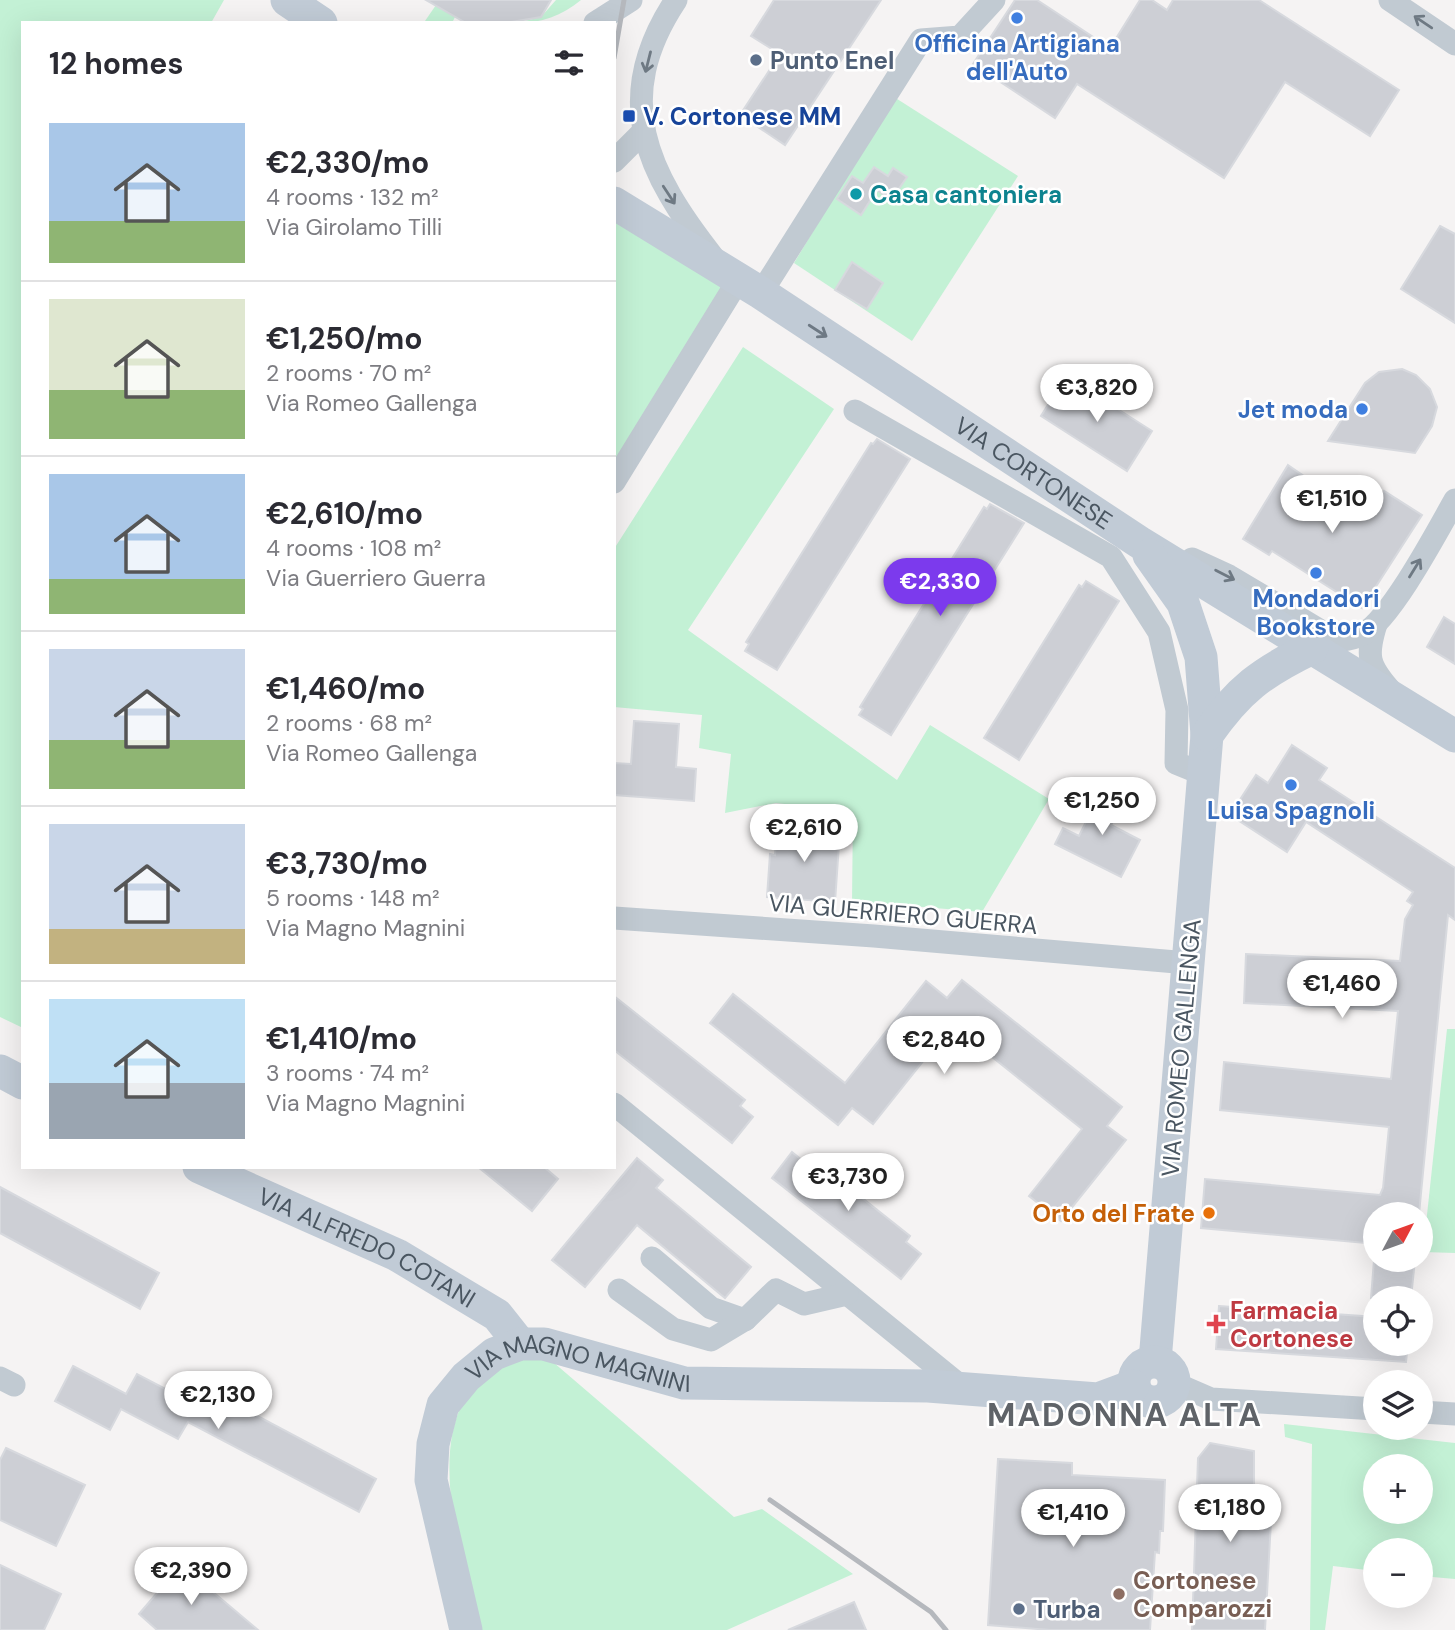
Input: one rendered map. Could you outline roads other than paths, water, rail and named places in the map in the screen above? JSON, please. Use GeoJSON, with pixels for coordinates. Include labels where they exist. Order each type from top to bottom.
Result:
{"type":"FeatureCollection","features":[{"type":"Feature","properties":{"kind":"street"},"geometry":{"type":"LineString","coordinates":[[287,0],[318,21]]}},
{"type":"Feature","properties":{"kind":"street"},"geometry":{"type":"LineString","coordinates":[[598,21],[631,0]]}},
{"type":"Feature","properties":{"kind":"street"},"geometry":{"type":"LineString","coordinates":[[676,0],[660,24],[648,57],[642,86],[643,132],[663,186],[740,280]]}},
{"type":"Feature","properties":{"kind":"street"},"geometry":{"type":"LineString","coordinates":[[616,478],[740,280],[921,40],[960,37],[994,0]]}},
{"type":"Feature","properties":{"kind":"street"},"geometry":{"type":"LineString","coordinates":[[1391,0],[1455,44]]}},
{"type":"Feature","properties":{"kind":"street"},"geometry":{"type":"LineString","coordinates":[[616,159],[643,132]]}},
{"type":"Feature","properties":{"kind":"street","name":"VIA CORTONESE"},"geometry":{"type":"LineString","coordinates":[[616,204],[740,280],[1139,542],[1248,610],[1331,652],[1455,736]]}},
{"type":"Feature","properties":{"kind":"street"},"geometry":{"type":"LineString","coordinates":[[855,411],[1111,557],[1158,632],[1177,710],[1176,763],[1203,774]]}},
{"type":"Feature","properties":{"kind":"street"},"geometry":{"type":"LineString","coordinates":[[1206,735],[1233,698],[1250,684],[1331,652],[1364,634],[1376,624],[1413,572],[1455,500]]}},
{"type":"Feature","properties":{"kind":"street"},"geometry":{"type":"LineString","coordinates":[[1139,542],[1172,549],[1229,576],[1331,652]]}},
{"type":"Feature","properties":{"kind":"street","name":"VIA ROMEO GALLENGA"},"geometry":{"type":"LineString","coordinates":[[1139,542],[1184,603],[1201,657],[1206,735],[1188,964],[1165,1372]]}},
{"type":"Feature","properties":{"kind":"street","name":"VIA ROMEO GALLENGA"},"geometry":{"type":"LineString","coordinates":[[1201,657],[1206,638],[1217,625],[1248,610]]}},
{"type":"Feature","properties":{"kind":"street"},"geometry":{"type":"LineString","coordinates":[[1376,624],[1369,658],[1374,673],[1399,700]]}},
{"type":"Feature","properties":{"kind":"street","name":"VIA GUERRIERO GUERRA"},"geometry":{"type":"LineString","coordinates":[[616,918],[874,936],[1188,964]]}},
{"type":"Feature","properties":{"kind":"street"},"geometry":{"type":"LineString","coordinates":[[0,1071],[21,1082]]}},
{"type":"Feature","properties":{"kind":"street"},"geometry":{"type":"LineString","coordinates":[[616,1106],[963,1388]]}},
{"type":"Feature","properties":{"kind":"street","name":"VIA ALFREDO COTANI"},"geometry":{"type":"LineString","coordinates":[[204,1169],[397,1255],[498,1315],[520,1344]]}},
{"type":"Feature","properties":{"kind":"street"},"geometry":{"type":"LineString","coordinates":[[652,1258],[711,1308],[745,1320]]}},
{"type":"Feature","properties":{"kind":"street","name":"VIA MAGNO MAGNINI"},"geometry":{"type":"LineString","coordinates":[[619,1290],[673,1329],[711,1340],[745,1320],[776,1290],[804,1304],[847,1294]]}},
{"type":"Feature","properties":{"kind":"street","name":"VIA MAGNO MAGNINI"},"geometry":{"type":"LineString","coordinates":[[466,1630],[431,1480],[433,1444],[443,1405],[466,1377],[494,1354],[520,1344],[544,1344],[684,1383],[963,1388],[1098,1399],[1133,1386],[1142,1398],[1155,1402],[1168,1396],[1165,1372]]}},
{"type":"Feature","properties":{"kind":"street"},"geometry":{"type":"LineString","coordinates":[[1165,1372],[1211,1399],[1363,1408]]}},
{"type":"Feature","properties":{"kind":"street"},"geometry":{"type":"LineString","coordinates":[[1433,1413],[1455,1414]]}},
{"type":"Feature","properties":{"kind":"railway"},"geometry":{"type":"LineString","coordinates":[[616,46],[624,0]]}},
{"type":"Feature","properties":{"kind":"railway"},"geometry":{"type":"LineString","coordinates":[[770,1500],[931,1612],[946,1630]]}},
{"type":"Feature","properties":{"kind":"place","name":"Officina Artigiana dell'Auto"},"geometry":{"type":"Point","coordinates":[1017,18]}},
{"type":"Feature","properties":{"kind":"place","name":"Punto Enel"},"geometry":{"type":"Point","coordinates":[756,60]}},
{"type":"Feature","properties":{"kind":"place","name":"V. Cortonese MM"},"geometry":{"type":"Point","coordinates":[629,116]}},
{"type":"Feature","properties":{"kind":"place","name":"Casa cantoniera"},"geometry":{"type":"Point","coordinates":[856,194]}},
{"type":"Feature","properties":{"kind":"place","name":"Jet moda"},"geometry":{"type":"Point","coordinates":[1362,409]}},
{"type":"Feature","properties":{"kind":"place","name":"Mondadori Bookstore"},"geometry":{"type":"Point","coordinates":[1316,573]}},
{"type":"Feature","properties":{"kind":"place","name":"Luisa Spagnoli"},"geometry":{"type":"Point","coordinates":[1291,785]}},
{"type":"Feature","properties":{"kind":"place","name":"Orto del Frate"},"geometry":{"type":"Point","coordinates":[1209,1213]}},
{"type":"Feature","properties":{"kind":"place","name":"Farmacia Cortonese"},"geometry":{"type":"Point","coordinates":[1216,1324]}},
{"type":"Feature","properties":{"kind":"place","name":"Cortonese Comparozzi"},"geometry":{"type":"Point","coordinates":[1119,1594]}},
{"type":"Feature","properties":{"kind":"place","name":"Turba"},"geometry":{"type":"Point","coordinates":[1019,1609]}},
{"type":"Feature","properties":{"kind":"district","name":"MADONNA ALTA"},"geometry":{"type":"Point","coordinates":[1125,1415]}}]}
